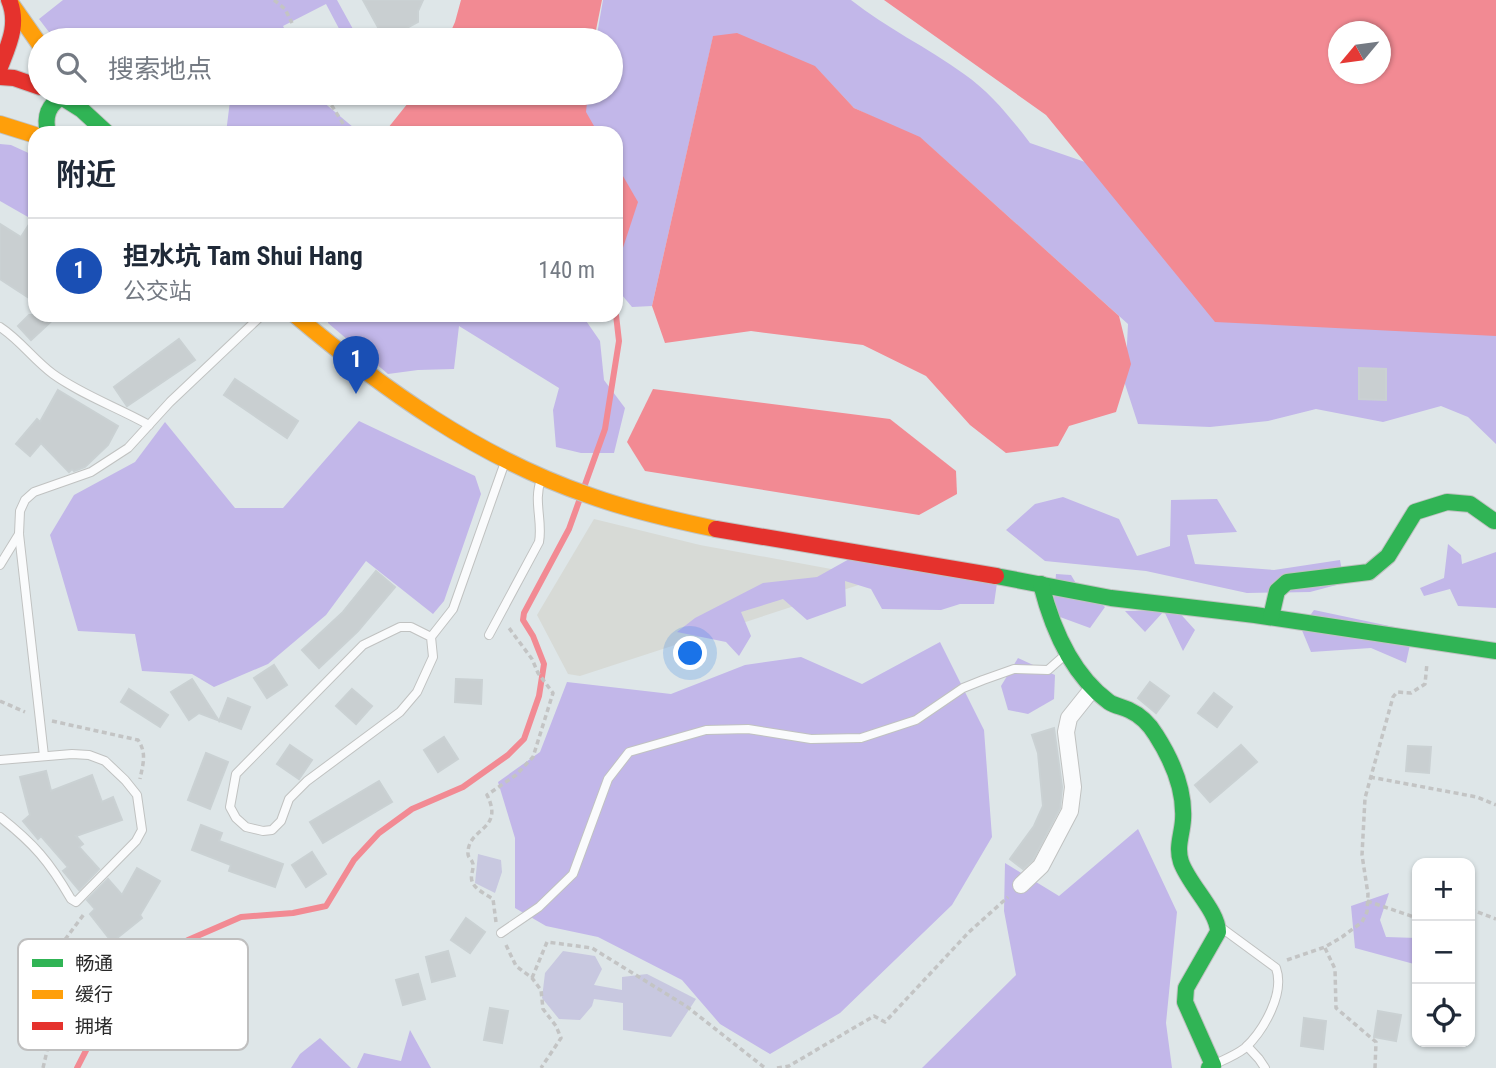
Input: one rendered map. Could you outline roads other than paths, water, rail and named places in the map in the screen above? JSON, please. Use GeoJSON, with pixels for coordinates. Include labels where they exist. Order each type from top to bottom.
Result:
{"type":"FeatureCollection","features":[{"type":"Feature","properties":{"kind":"main road"},"geometry":{"type":"LineString","coordinates":[[9,0],[28,28]]}},
{"type":"Feature","properties":{"kind":"main road"},"geometry":{"type":"LineString","coordinates":[[0,67],[14,25],[14,13],[9,0]]}},
{"type":"Feature","properties":{"kind":"main road"},"geometry":{"type":"LineString","coordinates":[[0,77],[28,83]]}},
{"type":"Feature","properties":{"kind":"main road"},"geometry":{"type":"LineString","coordinates":[[46,126],[45,121],[51,105]]}},
{"type":"Feature","properties":{"kind":"main road"},"geometry":{"type":"LineString","coordinates":[[77,105],[100,126]]}},
{"type":"Feature","properties":{"kind":"main road"},"geometry":{"type":"LineString","coordinates":[[0,124],[28,133]]}},
{"type":"Feature","properties":{"kind":"main road"},"geometry":{"type":"LineString","coordinates":[[303,322],[326,343],[403,400],[456,434],[506,460],[595,498],[702,527],[1112,598],[1271,617],[1496,651]]}},
{"type":"Feature","properties":{"kind":"main road"},"geometry":{"type":"LineString","coordinates":[[1271,617],[1277,591],[1287,582],[1368,572],[1388,556],[1415,512],[1447,502],[1470,504],[1494,521]]}},
{"type":"Feature","properties":{"kind":"main road"},"geometry":{"type":"LineString","coordinates":[[1041,584],[1046,606],[1078,673],[1113,704],[1132,710],[1146,721],[1158,738],[1175,773],[1184,805],[1178,851],[1182,867],[1218,923],[1218,932],[1186,988],[1185,1002],[1211,1066]]}},
{"type":"Feature","properties":{"kind":"street"},"geometry":{"type":"LineString","coordinates":[[1021,885],[1041,866],[1070,811],[1073,787],[1066,732],[1069,718],[1093,688]]}},
{"type":"Feature","properties":{"kind":"lane"},"geometry":{"type":"LineString","coordinates":[[44,756],[19,534],[20,510],[24,499],[34,492],[91,472],[128,448],[170,402],[255,322]]}},
{"type":"Feature","properties":{"kind":"lane"},"geometry":{"type":"LineString","coordinates":[[0,327],[14,336],[52,373],[84,393],[149,425]]}},
{"type":"Feature","properties":{"kind":"lane"},"geometry":{"type":"LineString","coordinates":[[431,636],[411,627],[400,627],[363,645],[236,774],[230,807],[236,818],[246,827],[272,830],[281,821],[289,799],[307,781],[400,712],[417,692],[433,657],[431,636],[453,609],[506,460]]}},
{"type":"Feature","properties":{"kind":"lane"},"geometry":{"type":"LineString","coordinates":[[489,635],[539,542],[541,529],[537,491],[542,476]]}},
{"type":"Feature","properties":{"kind":"lane"},"geometry":{"type":"LineString","coordinates":[[0,565],[19,534]]}},
{"type":"Feature","properties":{"kind":"lane"},"geometry":{"type":"LineString","coordinates":[[501,933],[539,907],[573,874],[608,779],[629,752],[706,730],[748,729],[811,739],[861,738],[916,720],[963,688],[983,680],[1014,669],[1048,670],[1067,653]]}},
{"type":"Feature","properties":{"kind":"lane"},"geometry":{"type":"LineString","coordinates":[[0,760],[89,755],[105,761],[137,794],[142,830],[136,841],[76,902],[51,865],[26,838],[0,817]]}},
{"type":"Feature","properties":{"kind":"lane"},"geometry":{"type":"LineString","coordinates":[[1211,1066],[1247,1046],[1266,1020],[1275,1000],[1279,978],[1276,968],[1227,933],[1218,923]]}},
{"type":"Feature","properties":{"kind":"lane"},"geometry":{"type":"LineString","coordinates":[[1247,1046],[1265,1068]]}},
{"type":"Feature","properties":{"kind":"waterway"},"geometry":{"type":"LineString","coordinates":[[190,939],[241,917],[293,913],[326,906],[354,860],[379,833],[412,809],[463,787],[508,755],[524,739],[539,696],[544,664],[533,636],[523,620],[524,613],[569,529],[605,429],[619,341],[617,322]]}},
{"type":"Feature","properties":{"kind":"waterway"},"geometry":{"type":"LineString","coordinates":[[77,1068],[86,1050]]}},
{"type":"Feature","properties":{"kind":"place","name":"担水坑 Tam Shui Hang"},"geometry":{"type":"Point","coordinates":[356,394]}}]}
